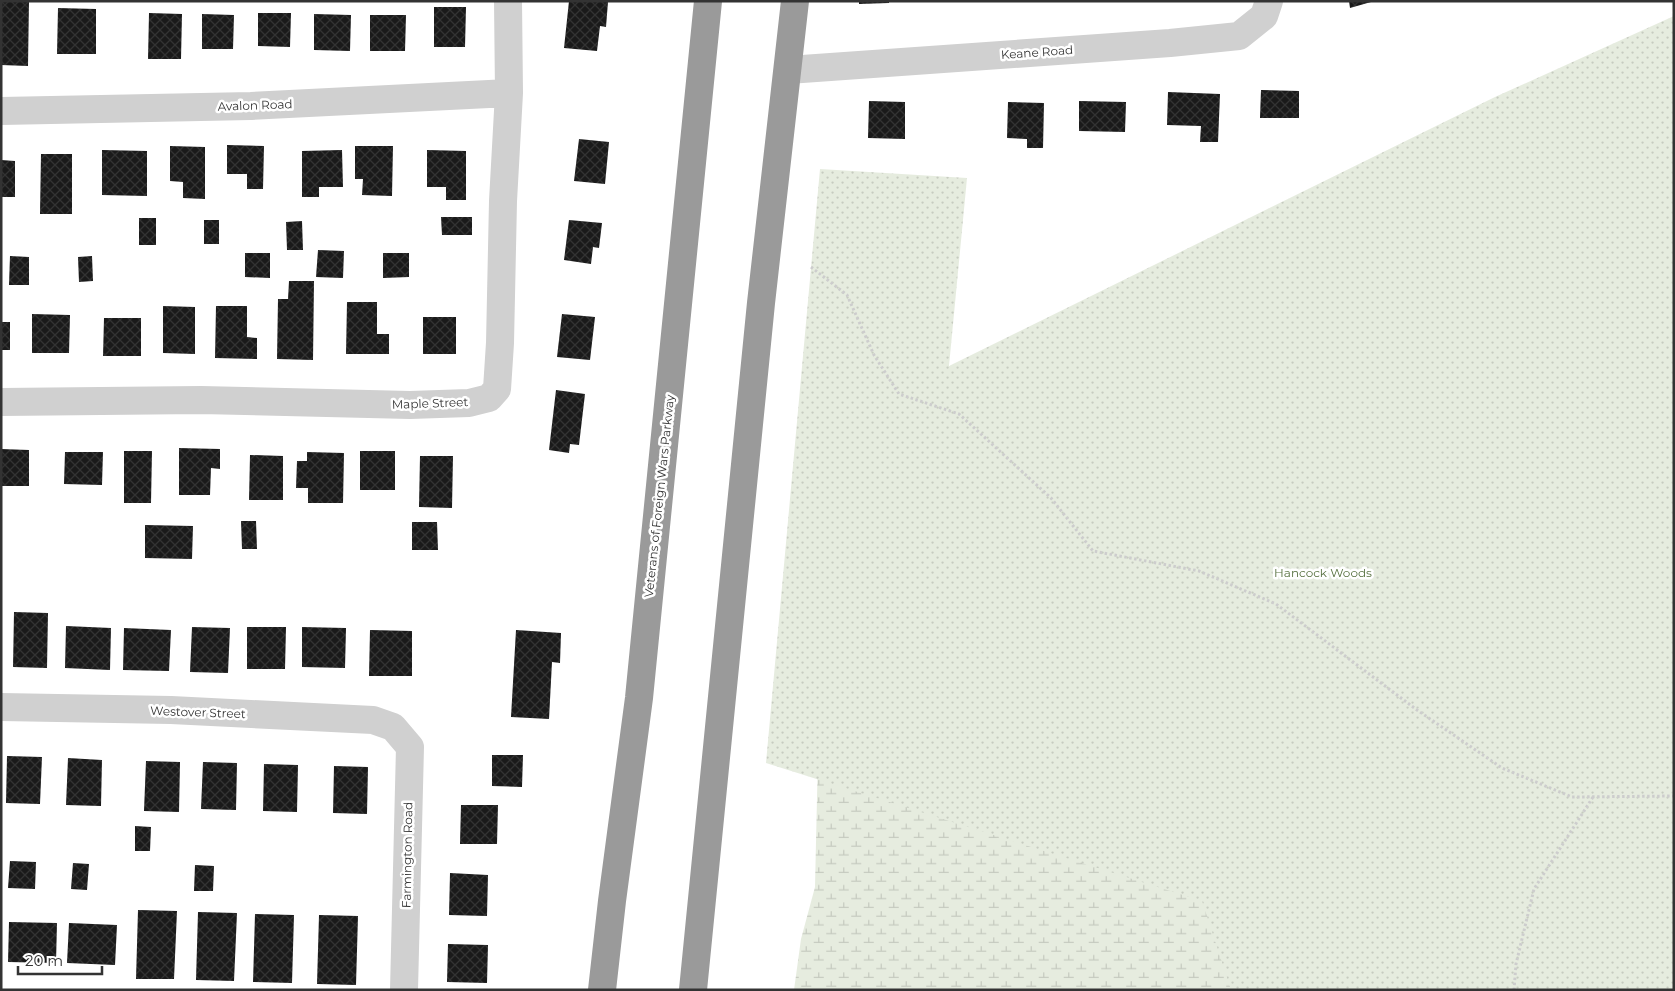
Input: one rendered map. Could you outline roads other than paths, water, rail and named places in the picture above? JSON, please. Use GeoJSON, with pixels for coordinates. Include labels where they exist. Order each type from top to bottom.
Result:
{"type":"FeatureCollection","features":[{"type":"Feature","properties":{"kind":"highway","name":"Veterans of Foreign Wars Parkway"},"geometry":{"type":"LineString","coordinates":[[602,990],[639,698],[708,1]]}},
{"type":"Feature","properties":{"kind":"highway"},"geometry":{"type":"LineString","coordinates":[[693,990],[759,322],[795,1]]}},
{"type":"Feature","properties":{"kind":"street","name":"Maple Street"},"geometry":{"type":"LineString","coordinates":[[1,402],[201,400],[410,405],[469,403],[489,398],[497,389],[500,344],[509,93],[508,1]]}},
{"type":"Feature","properties":{"kind":"street","name":"Keane Road"},"geometry":{"type":"LineString","coordinates":[[788,70],[1170,43],[1239,36],[1264,16],[1269,1]]}},
{"type":"Feature","properties":{"kind":"street","name":"Avalon Road"},"geometry":{"type":"LineString","coordinates":[[1,111],[251,106],[509,93]]}},
{"type":"Feature","properties":{"kind":"street","name":"Westover Street"},"geometry":{"type":"LineString","coordinates":[[1,707],[171,710],[374,720],[393,727]]}},
{"type":"Feature","properties":{"kind":"street","name":"Farmington Road"},"geometry":{"type":"LineString","coordinates":[[393,727],[410,747],[404,990]]}},
{"type":"Feature","properties":{"kind":"park label","name":"Hancock Woods"},"geometry":{"type":"Point","coordinates":[1323,572]}}]}
